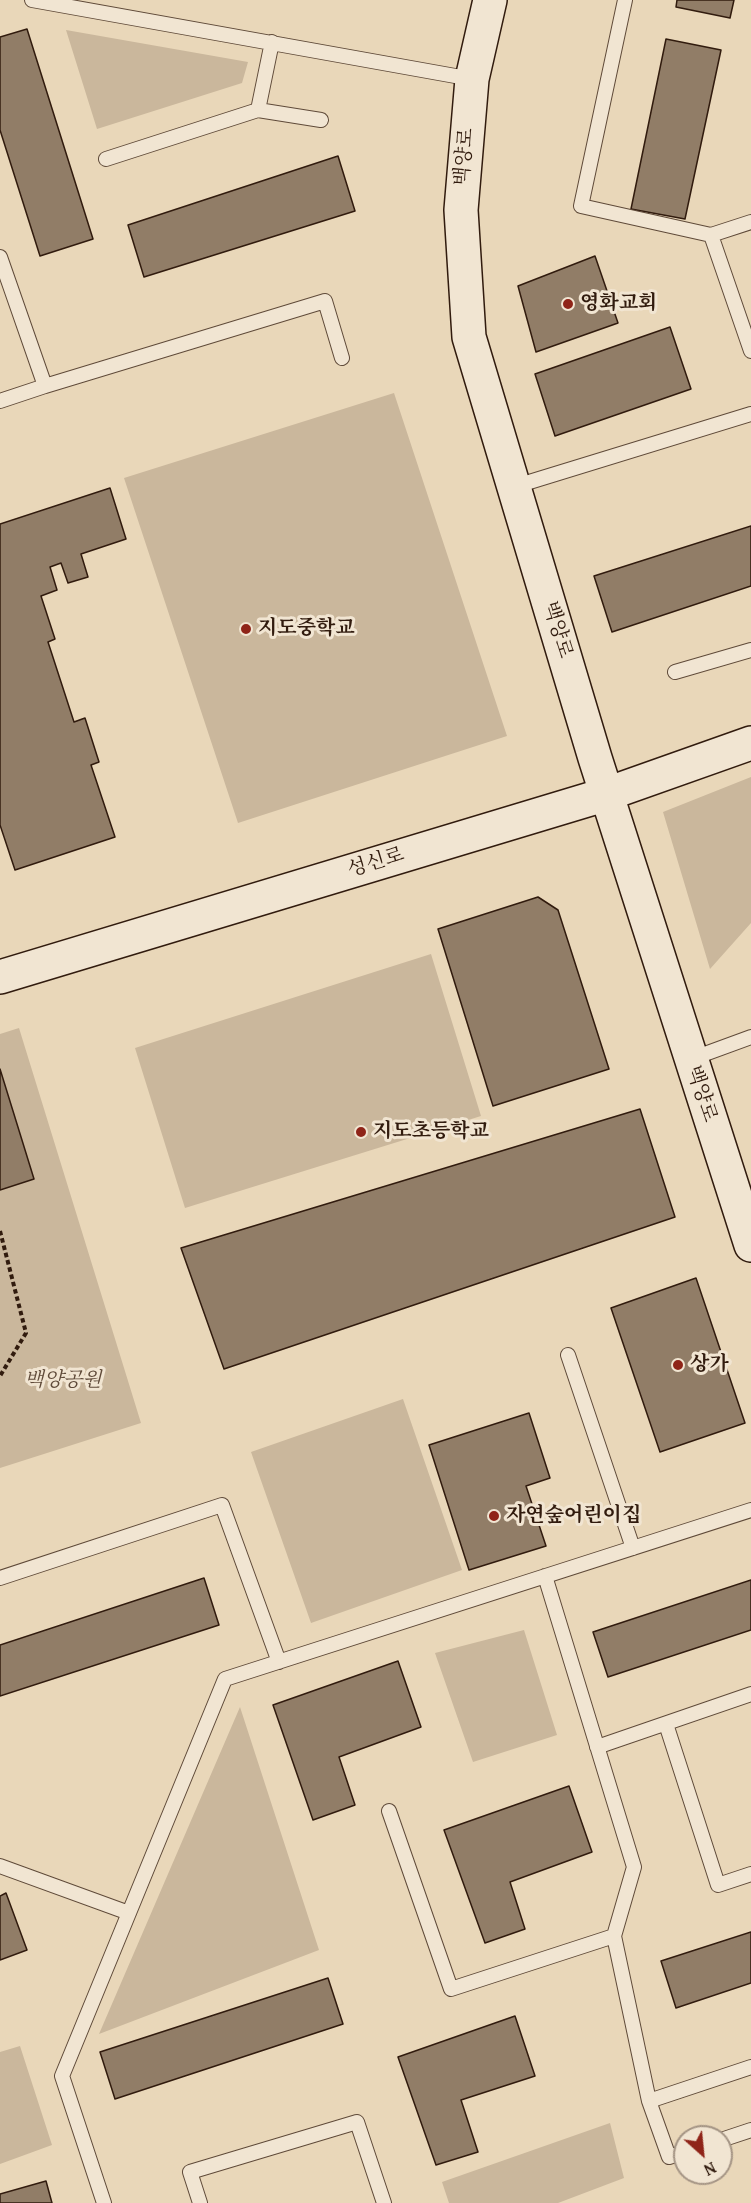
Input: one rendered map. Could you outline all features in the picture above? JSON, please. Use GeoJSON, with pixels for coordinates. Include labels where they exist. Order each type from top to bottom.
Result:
{"type":"FeatureCollection","features":[{"type":"Feature","properties":{"kind":"street","name":"백양로"},"geometry":{"type":"LineString","coordinates":[[490,0],[472,79],[461,210],[469,337],[607,794],[751,1245]]}},
{"type":"Feature","properties":{"kind":"street","name":"성신로"},"geometry":{"type":"LineString","coordinates":[[0,977],[607,794],[751,743]]}},
{"type":"Feature","properties":{"kind":"lane"},"geometry":{"type":"LineString","coordinates":[[32,0],[472,79]]}},
{"type":"Feature","properties":{"kind":"lane"},"geometry":{"type":"LineString","coordinates":[[625,0],[581,206],[711,235],[751,222]]}},
{"type":"Feature","properties":{"kind":"lane"},"geometry":{"type":"LineString","coordinates":[[258,110],[272,42]]}},
{"type":"Feature","properties":{"kind":"lane"},"geometry":{"type":"LineString","coordinates":[[106,159],[258,110],[321,120]]}},
{"type":"Feature","properties":{"kind":"lane"},"geometry":{"type":"LineString","coordinates":[[711,235],[751,351]]}},
{"type":"Feature","properties":{"kind":"lane"},"geometry":{"type":"LineString","coordinates":[[0,257],[45,386]]}},
{"type":"Feature","properties":{"kind":"lane"},"geometry":{"type":"LineString","coordinates":[[0,401],[325,301],[342,358]]}},
{"type":"Feature","properties":{"kind":"lane"},"geometry":{"type":"LineString","coordinates":[[513,487],[751,414]]}},
{"type":"Feature","properties":{"kind":"lane"},"geometry":{"type":"LineString","coordinates":[[675,672],[751,650]]}},
{"type":"Feature","properties":{"kind":"lane"},"geometry":{"type":"LineString","coordinates":[[690,1059],[751,1037]]}},
{"type":"Feature","properties":{"kind":"lane"},"geometry":{"type":"LineString","coordinates":[[568,1355],[633,1548]]}},
{"type":"Feature","properties":{"kind":"lane"},"geometry":{"type":"LineString","coordinates":[[0,1578],[222,1505],[279,1662]]}},
{"type":"Feature","properties":{"kind":"lane"},"geometry":{"type":"LineString","coordinates":[[104,2203],[62,2076],[225,1679],[751,1509]]}},
{"type":"Feature","properties":{"kind":"lane"},"geometry":{"type":"LineString","coordinates":[[545,1576],[634,1867],[614,1936],[649,2101],[669,2157],[673,2156]]}},
{"type":"Feature","properties":{"kind":"lane"},"geometry":{"type":"LineString","coordinates":[[597,1747],[751,1694]]}},
{"type":"Feature","properties":{"kind":"lane"},"geometry":{"type":"LineString","coordinates":[[666,1724],[718,1885],[751,1874]]}},
{"type":"Feature","properties":{"kind":"lane"},"geometry":{"type":"LineString","coordinates":[[389,1811],[451,1989],[614,1936]]}},
{"type":"Feature","properties":{"kind":"lane"},"geometry":{"type":"LineString","coordinates":[[0,1866],[129,1913]]}},
{"type":"Feature","properties":{"kind":"lane"},"geometry":{"type":"LineString","coordinates":[[649,2101],[751,2067]]}},
{"type":"Feature","properties":{"kind":"lane"},"geometry":{"type":"LineString","coordinates":[[200,2203],[190,2172],[357,2122],[384,2203]]}},
{"type":"Feature","properties":{"kind":"lane"},"geometry":{"type":"LineString","coordinates":[[733,2136],[751,2130]]}},
{"type":"Feature","properties":{"kind":"path"},"geometry":{"type":"LineString","coordinates":[[0,1231],[26,1333],[0,1376]]}},
{"type":"Feature","properties":{"kind":"green space"},"geometry":{"type":"Polygon","coordinates":[[[66,30],[248,62],[242,83],[97,129],[66,30]]]}},
{"type":"Feature","properties":{"kind":"green space"},"geometry":{"type":"Polygon","coordinates":[[[394,393],[507,736],[238,823],[124,478],[394,393]]]}},
{"type":"Feature","properties":{"kind":"green space"},"geometry":{"type":"Polygon","coordinates":[[[751,777],[751,923],[710,969],[663,812],[751,777]]]}},
{"type":"Feature","properties":{"kind":"green space"},"geometry":{"type":"Polygon","coordinates":[[[431,954],[481,1116],[185,1208],[135,1048],[431,954]]]}},
{"type":"Feature","properties":{"kind":"green space","name":"백양공원"},"geometry":{"type":"Polygon","coordinates":[[[19,1028],[141,1423],[0,1468],[0,1034],[19,1028]]]}},
{"type":"Feature","properties":{"kind":"green space"},"geometry":{"type":"Polygon","coordinates":[[[403,1399],[462,1570],[311,1623],[251,1452],[403,1399]]]}},
{"type":"Feature","properties":{"kind":"green space"},"geometry":{"type":"Polygon","coordinates":[[[524,1630],[557,1735],[473,1762],[435,1653],[524,1630]]]}},
{"type":"Feature","properties":{"kind":"green space"},"geometry":{"type":"Polygon","coordinates":[[[240,1707],[319,1950],[99,2034],[240,1707]]]}},
{"type":"Feature","properties":{"kind":"green space"},"geometry":{"type":"Polygon","coordinates":[[[20,2046],[52,2145],[0,2164],[0,2052],[20,2046]]]}},
{"type":"Feature","properties":{"kind":"green space"},"geometry":{"type":"Polygon","coordinates":[[[610,2123],[624,2178],[558,2203],[449,2203],[442,2182],[610,2123]]]}},
{"type":"Feature","properties":{"kind":"building"},"geometry":{"type":"Polygon","coordinates":[[[677,0],[734,0],[730,18],[676,7],[677,0]]]}},
{"type":"Feature","properties":{"kind":"building"},"geometry":{"type":"Polygon","coordinates":[[[27,29],[93,239],[40,256],[0,130],[0,37],[27,29]]]}},
{"type":"Feature","properties":{"kind":"building"},"geometry":{"type":"Polygon","coordinates":[[[666,39],[721,50],[685,219],[631,209],[666,39]]]}},
{"type":"Feature","properties":{"kind":"building"},"geometry":{"type":"Polygon","coordinates":[[[338,156],[355,211],[144,277],[128,225],[338,156]]]}},
{"type":"Feature","properties":{"kind":"building","name":"영화교회"},"geometry":{"type":"Polygon","coordinates":[[[595,256],[618,323],[536,352],[518,286],[595,256]]]}},
{"type":"Feature","properties":{"kind":"building"},"geometry":{"type":"Polygon","coordinates":[[[670,327],[691,389],[555,436],[535,374],[670,327]]]}},
{"type":"Feature","properties":{"kind":"building"},"geometry":{"type":"Polygon","coordinates":[[[110,488],[126,539],[81,554],[88,577],[68,583],[61,563],[50,567],[57,590],[41,596],[55,639],[48,642],[74,722],[85,718],[99,762],[91,765],[115,837],[15,870],[0,825],[0,524],[110,488]]]}},
{"type":"Feature","properties":{"kind":"building"},"geometry":{"type":"Polygon","coordinates":[[[751,526],[751,586],[612,632],[594,576],[751,526]]]}},
{"type":"Feature","properties":{"kind":"building"},"geometry":{"type":"Polygon","coordinates":[[[538,897],[558,910],[609,1069],[493,1106],[438,929],[538,897]]]}},
{"type":"Feature","properties":{"kind":"building"},"geometry":{"type":"Polygon","coordinates":[[[0,1069],[34,1179],[0,1190],[0,1069]]]}},
{"type":"Feature","properties":{"kind":"building"},"geometry":{"type":"Polygon","coordinates":[[[640,1109],[675,1217],[224,1369],[181,1248],[640,1109]]]}},
{"type":"Feature","properties":{"kind":"building","name":"상가"},"geometry":{"type":"Polygon","coordinates":[[[696,1278],[745,1423],[660,1452],[611,1308],[696,1278]]]}},
{"type":"Feature","properties":{"kind":"building","name":"자연숲어린이집"},"geometry":{"type":"Polygon","coordinates":[[[529,1413],[550,1478],[526,1486],[546,1546],[469,1570],[429,1445],[529,1413]]]}},
{"type":"Feature","properties":{"kind":"building"},"geometry":{"type":"Polygon","coordinates":[[[204,1578],[219,1625],[0,1696],[0,1645],[204,1578]]]}},
{"type":"Feature","properties":{"kind":"building"},"geometry":{"type":"Polygon","coordinates":[[[751,1580],[751,1630],[608,1677],[593,1632],[751,1580]]]}},
{"type":"Feature","properties":{"kind":"building"},"geometry":{"type":"Polygon","coordinates":[[[398,1661],[421,1727],[339,1757],[355,1805],[313,1820],[273,1705],[398,1661]]]}},
{"type":"Feature","properties":{"kind":"building"},"geometry":{"type":"Polygon","coordinates":[[[569,1786],[592,1852],[510,1882],[525,1929],[485,1943],[444,1830],[569,1786]]]}},
{"type":"Feature","properties":{"kind":"building"},"geometry":{"type":"Polygon","coordinates":[[[6,1893],[27,1950],[0,1960],[0,1896],[6,1893]]]}},
{"type":"Feature","properties":{"kind":"building"},"geometry":{"type":"Polygon","coordinates":[[[751,1932],[751,1983],[676,2008],[661,1961],[751,1932]]]}},
{"type":"Feature","properties":{"kind":"building"},"geometry":{"type":"Polygon","coordinates":[[[328,1978],[343,2024],[115,2099],[100,2052],[328,1978]]]}},
{"type":"Feature","properties":{"kind":"building"},"geometry":{"type":"Polygon","coordinates":[[[515,2016],[535,2076],[461,2100],[478,2152],[436,2165],[398,2057],[515,2016]]]}},
{"type":"Feature","properties":{"kind":"building"},"geometry":{"type":"Polygon","coordinates":[[[46,2181],[52,2203],[0,2203],[0,2194],[46,2181]]]}},
{"type":"Feature","properties":{"kind":"place","name":"영화교회"},"geometry":{"type":"Point","coordinates":[568,304]}},
{"type":"Feature","properties":{"kind":"place","name":"지도중학교"},"geometry":{"type":"Point","coordinates":[246,629]}},
{"type":"Feature","properties":{"kind":"place","name":"지도초등학교"},"geometry":{"type":"Point","coordinates":[361,1132]}},
{"type":"Feature","properties":{"kind":"place","name":"상가"},"geometry":{"type":"Point","coordinates":[678,1365]}},
{"type":"Feature","properties":{"kind":"place","name":"자연숲어린이집"},"geometry":{"type":"Point","coordinates":[494,1516]}}]}
